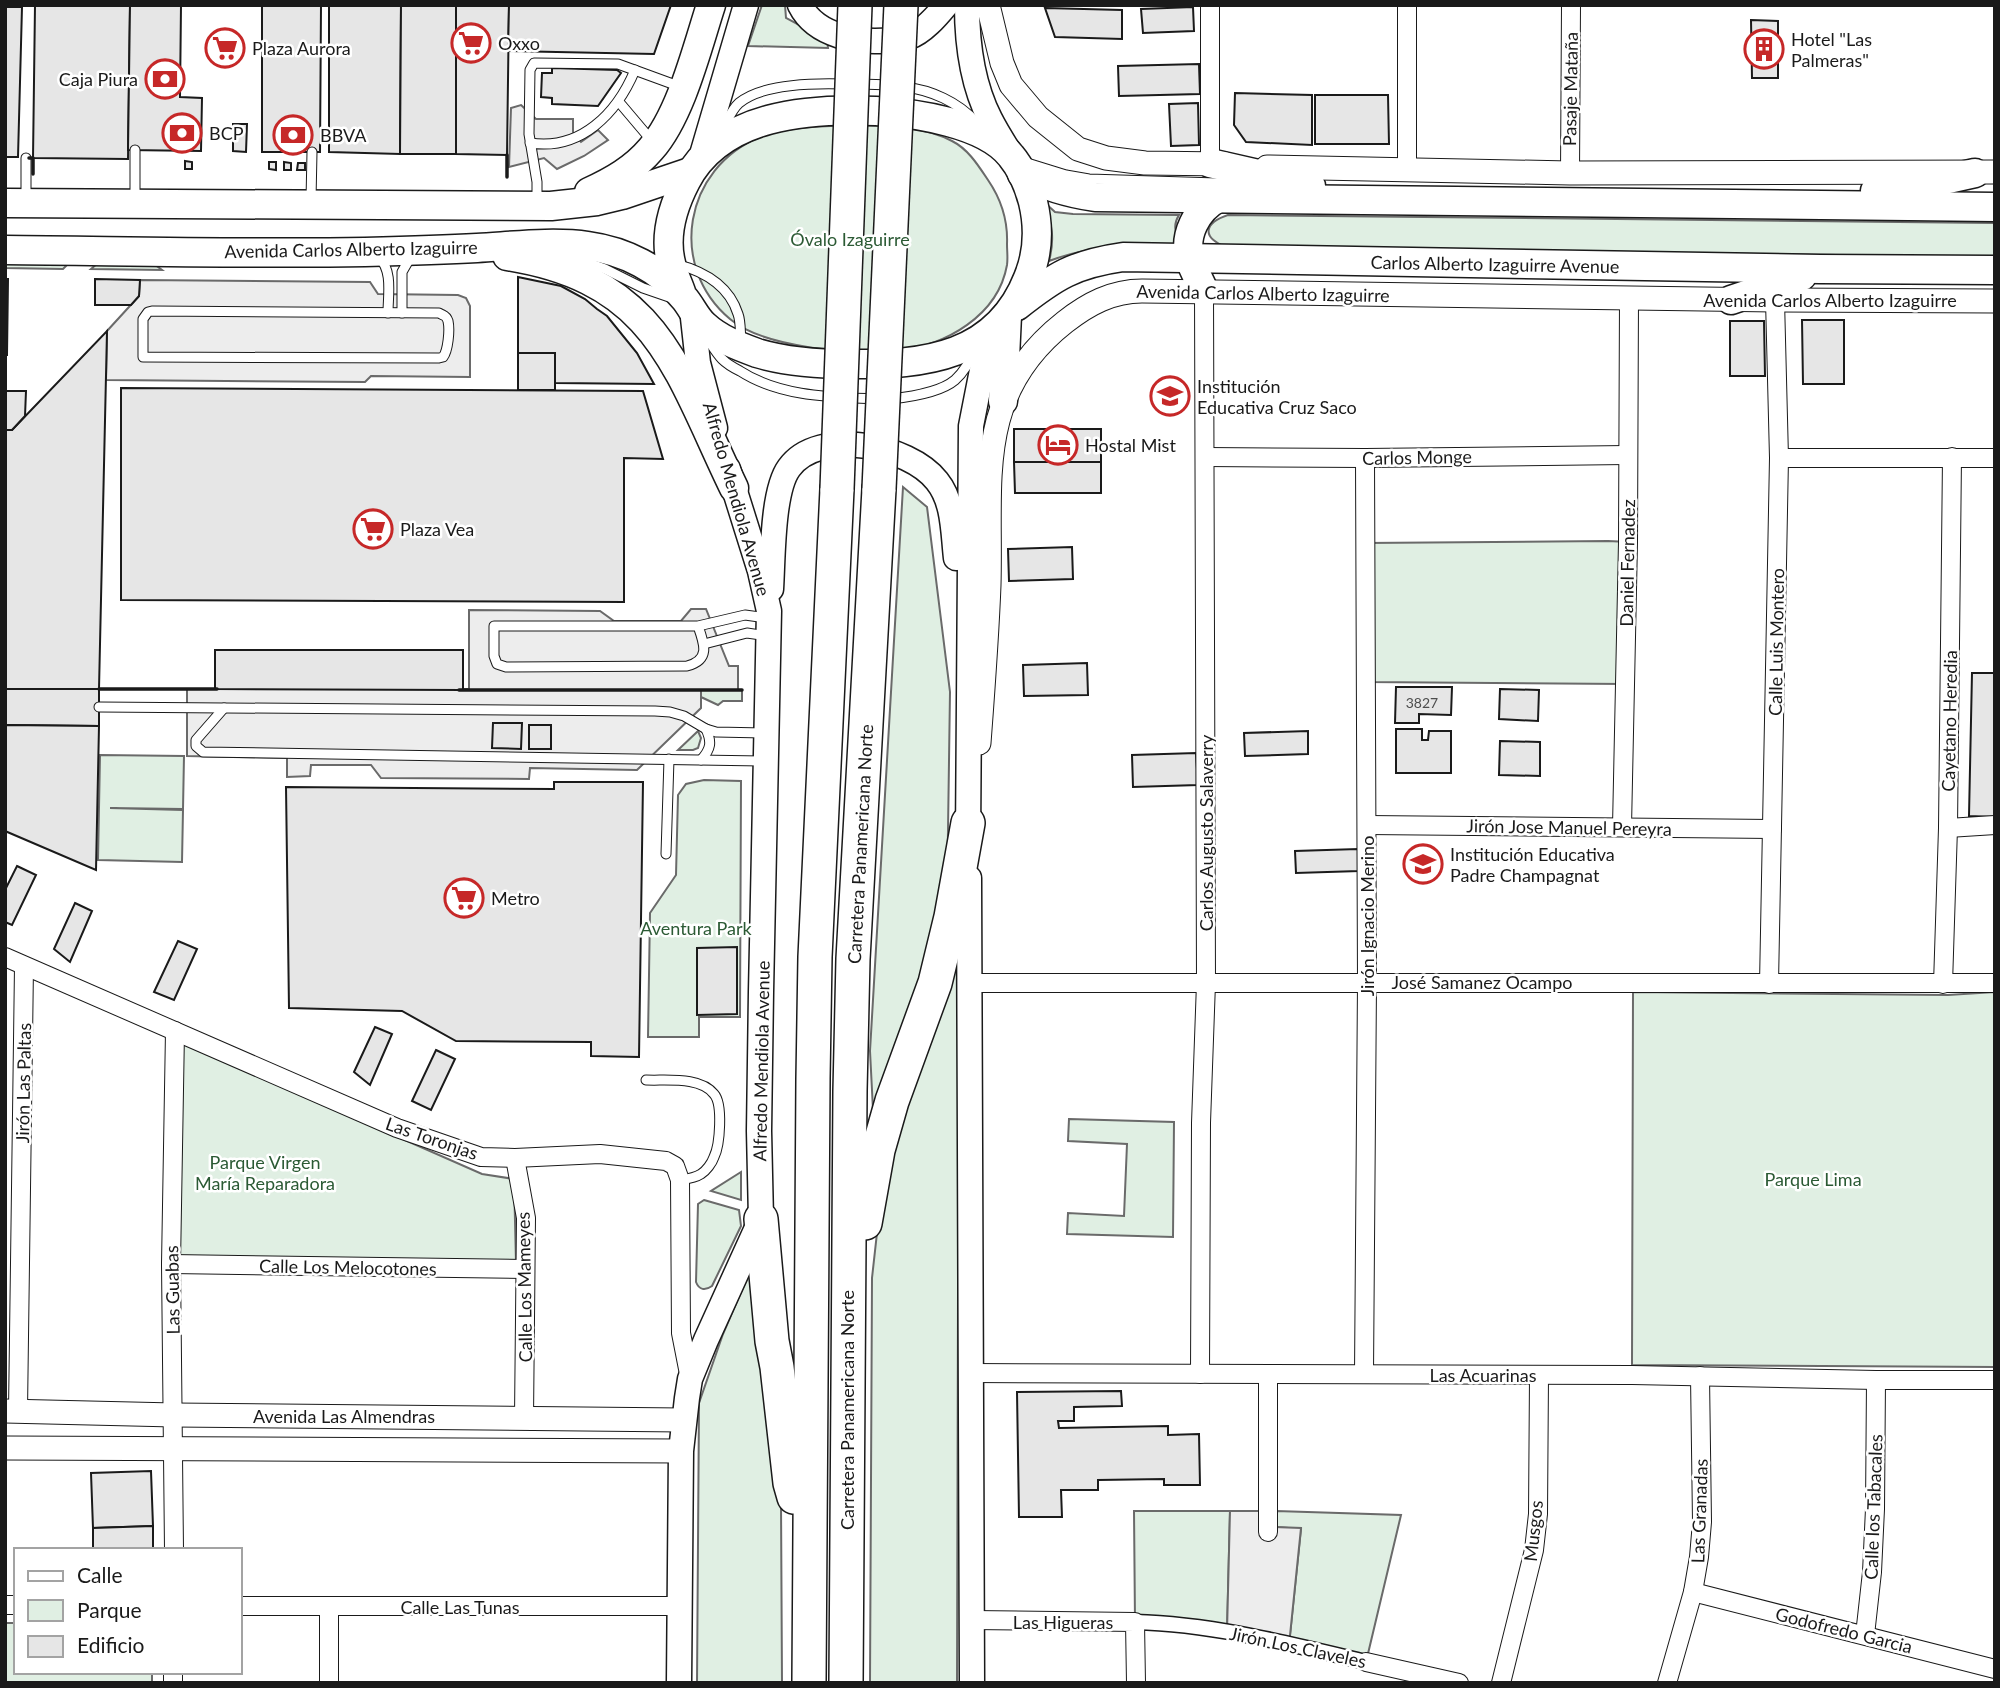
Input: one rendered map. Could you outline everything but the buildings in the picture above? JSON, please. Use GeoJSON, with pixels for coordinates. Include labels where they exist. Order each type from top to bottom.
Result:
{"type":"FeatureCollection","features":[{"type":"Feature","properties":{"kind":"highway","name":"Carretera Panamericana Norte"},"geometry":{"type":"LineString","coordinates":[[809,1683],[815,957],[837,489],[855,5]]}},
{"type":"Feature","properties":{"kind":"highway","name":"Carretera Panamericana Norte"},"geometry":{"type":"LineString","coordinates":[[846,1683],[847,1361],[853,959],[879,489],[901,5]]}},
{"type":"Feature","properties":{"kind":"highway"},"geometry":{"type":"LineString","coordinates":[[847,1361],[866,1211],[878,1150],[892,1101],[935,983],[951,917],[968,823]]}},
{"type":"Feature","properties":{"kind":"highway"},"geometry":{"type":"LineString","coordinates":[[761,1219],[772,1341],[790,1483],[810,1557]]}},
{"type":"Feature","properties":{"kind":"main road"},"geometry":{"type":"LineString","coordinates":[[544,206],[586,194],[612,181],[633,167],[655,144],[668,123],[683,88],[711,5]]}},
{"type":"Feature","properties":{"kind":"main road"},"geometry":{"type":"LineString","coordinates":[[691,308],[671,263],[669,231],[675,200],[700,160],[746,5]]}},
{"type":"Feature","properties":{"kind":"main road"},"geometry":{"type":"LineString","coordinates":[[800,5],[805,15],[831,33],[875,42],[909,37],[934,20],[946,5]]}},
{"type":"Feature","properties":{"kind":"main road"},"geometry":{"type":"LineString","coordinates":[[967,5],[967,33],[977,86],[989,118],[1015,162],[1031,197],[1037,244],[1032,268],[1023,290],[999,323],[982,369],[971,426],[968,823],[972,1683]]}},
{"type":"Feature","properties":{"kind":"main road"},"geometry":{"type":"LineString","coordinates":[[15,250],[15,204],[544,206],[597,201],[622,195],[700,160],[732,133],[748,126],[778,117],[831,110],[903,112],[961,126],[988,137],[1042,185],[1079,195],[1102,197],[1995,207]]}},
{"type":"Feature","properties":{"kind":"main road"},"geometry":{"type":"LineString","coordinates":[[1210,163],[1299,185],[1418,200]]}},
{"type":"Feature","properties":{"kind":"main road"},"geometry":{"type":"LineString","coordinates":[[1823,205],[1849,194],[1921,186],[1985,173]]}},
{"type":"Feature","properties":{"kind":"main road"},"geometry":{"type":"LineString","coordinates":[[1204,291],[1190,258],[1189,243],[1195,220],[1202,208],[1218,198]]}},
{"type":"Feature","properties":{"kind":"main road"},"geometry":{"type":"LineString","coordinates":[[66,204],[66,250]]}},
{"type":"Feature","properties":{"kind":"main road","name":"Avenida Carlos Alberto Izaguirre"},"geometry":{"type":"LineString","coordinates":[[15,250],[368,251],[562,244],[590,246],[640,262],[658,273],[726,341],[760,354],[824,364],[891,364],[938,358],[999,323]]}},
{"type":"Feature","properties":{"kind":"main road"},"geometry":{"type":"LineString","coordinates":[[456,249],[513,257],[557,267],[593,281],[620,298],[644,322],[678,369],[734,488]]}},
{"type":"Feature","properties":{"kind":"main road","name":"Carlos Alberto Izaguirre Avenue"},"geometry":{"type":"LineString","coordinates":[[999,323],[1044,285],[1068,271],[1096,261],[1123,257],[1995,270]]}},
{"type":"Feature","properties":{"kind":"main road"},"geometry":{"type":"LineString","coordinates":[[1731,300],[1820,269]]}},
{"type":"Feature","properties":{"kind":"main road","name":"Alfredo Mendiola Avenue"},"geometry":{"type":"LineString","coordinates":[[679,1683],[681,1451],[690,1379],[761,1219],[760,1131],[769,622],[760,571],[713,423],[698,363],[691,308]]}},
{"type":"Feature","properties":{"kind":"main road"},"geometry":{"type":"LineString","coordinates":[[999,323],[1003,401]]}},
{"type":"Feature","properties":{"kind":"main road"},"geometry":{"type":"LineString","coordinates":[[769,622],[776,519],[781,485],[787,470],[797,458],[813,449],[836,446],[876,447],[902,455],[922,466],[938,482],[948,502],[970,709]]}},
{"type":"Feature","properties":{"kind":"street"},"geometry":{"type":"LineString","coordinates":[[988,5],[1002,63],[1011,85],[1027,106],[1078,149],[1106,158],[1145,163],[1210,163],[1302,169],[1570,173],[1985,173]]}},
{"type":"Feature","properties":{"kind":"street"},"geometry":{"type":"LineString","coordinates":[[1210,5],[1210,163]]}},
{"type":"Feature","properties":{"kind":"street"},"geometry":{"type":"LineString","coordinates":[[1407,5],[1407,170]]}},
{"type":"Feature","properties":{"kind":"street","name":"Pasaje Mataña"},"geometry":{"type":"LineString","coordinates":[[1570,173],[1571,5]]}},
{"type":"Feature","properties":{"kind":"street","name":"Avenida Carlos Alberto Izaguirre"},"geometry":{"type":"LineString","coordinates":[[968,823],[978,753],[985,670],[994,434],[1003,401],[1019,370],[1039,344],[1070,317],[1094,302],[1118,293],[1133,291],[1995,301]]}},
{"type":"Feature","properties":{"kind":"street","name":"Carlos Augusto Salaverry"},"geometry":{"type":"LineString","coordinates":[[1200,1374],[1201,1123],[1206,983],[1204,291]]}},
{"type":"Feature","properties":{"kind":"street","name":"Daniel Fernadez"},"geometry":{"type":"LineString","coordinates":[[1622,827],[1628,542],[1629,298]]}},
{"type":"Feature","properties":{"kind":"street","name":"Calle Luis Montero"},"geometry":{"type":"LineString","coordinates":[[1769,984],[1779,458],[1775,300]]}},
{"type":"Feature","properties":{"kind":"street","name":"Carlos Monge"},"geometry":{"type":"LineString","coordinates":[[1206,457],[1627,455]]}},
{"type":"Feature","properties":{"kind":"street","name":"Cayetano Heredia"},"geometry":{"type":"LineString","coordinates":[[1943,984],[1948,828],[1952,457]]}},
{"type":"Feature","properties":{"kind":"street","name":"Jirón Ignacio Merino"},"geometry":{"type":"LineString","coordinates":[[1364,1374],[1367,983],[1365,458]]}},
{"type":"Feature","properties":{"kind":"street"},"geometry":{"type":"LineString","coordinates":[[1779,458],[1995,458]]}},
{"type":"Feature","properties":{"kind":"street","name":"Jirón Jose Manuel Pereyra"},"geometry":{"type":"LineString","coordinates":[[1367,825],[1772,829]]}},
{"type":"Feature","properties":{"kind":"street"},"geometry":{"type":"LineString","coordinates":[[1948,828],[1995,825]]}},
{"type":"Feature","properties":{"kind":"street","name":"Las Toronjas"},"geometry":{"type":"LineString","coordinates":[[5,957],[397,1128],[481,1157],[600,1154],[666,1161],[675,1166],[680,1181]]}},
{"type":"Feature","properties":{"kind":"street","name":"Jirón Las Paltas"},"geometry":{"type":"LineString","coordinates":[[12,1411],[24,966]]}},
{"type":"Feature","properties":{"kind":"street","name":"José Samanez Ocampo"},"geometry":{"type":"LineString","coordinates":[[970,982],[1995,983]]}},
{"type":"Feature","properties":{"kind":"street","name":"Las Guabas"},"geometry":{"type":"LineString","coordinates":[[174,1031],[171,1264],[174,1548]]}},
{"type":"Feature","properties":{"kind":"street","name":"Calle Los Mameyes"},"geometry":{"type":"LineString","coordinates":[[515,1158],[526,1218],[524,1418]]}},
{"type":"Feature","properties":{"kind":"street"},"geometry":{"type":"LineString","coordinates":[[680,1181],[681,1333],[690,1379]]}},
{"type":"Feature","properties":{"kind":"street","name":"Calle Los Melocotones"},"geometry":{"type":"LineString","coordinates":[[171,1264],[526,1269]]}},
{"type":"Feature","properties":{"kind":"street","name":"Las Acuarinas"},"geometry":{"type":"LineString","coordinates":[[971,1373],[1995,1380]]}},
{"type":"Feature","properties":{"kind":"street"},"geometry":{"type":"LineString","coordinates":[[1268,1374],[1268,1532]]}},
{"type":"Feature","properties":{"kind":"street","name":"Musgos"},"geometry":{"type":"LineString","coordinates":[[1502,1683],[1534,1550],[1538,1514],[1539,1376]]}},
{"type":"Feature","properties":{"kind":"street","name":"Las Granadas"},"geometry":{"type":"LineString","coordinates":[[1667,1683],[1693,1592],[1699,1558],[1702,1522],[1700,1376]]}},
{"type":"Feature","properties":{"kind":"street","name":"Calle los Tabacales"},"geometry":{"type":"LineString","coordinates":[[1865,1635],[1875,1522],[1876,1380]]}},
{"type":"Feature","properties":{"kind":"street","name":"Avenida Las Almendras"},"geometry":{"type":"LineString","coordinates":[[12,1411],[684,1420]]}},
{"type":"Feature","properties":{"kind":"street","name":"Avenida Las Almendras"},"geometry":{"type":"LineString","coordinates":[[5,1448],[681,1451]]}},
{"type":"Feature","properties":{"kind":"street","name":"Godofredo Garcia"},"geometry":{"type":"LineString","coordinates":[[1693,1592],[1995,1669]]}},
{"type":"Feature","properties":{"kind":"street","name":"Calle Las Tunas"},"geometry":{"type":"LineString","coordinates":[[242,1606],[680,1606]]}},
{"type":"Feature","properties":{"kind":"street"},"geometry":{"type":"LineString","coordinates":[[329,1607],[329,1683]]}},
{"type":"Feature","properties":{"kind":"street","name":"Las Higueras"},"geometry":{"type":"LineString","coordinates":[[972,1620],[1135,1622],[1136,1683]]}},
{"type":"Feature","properties":{"kind":"street","name":"Jirón Los Claveles"},"geometry":{"type":"LineString","coordinates":[[1135,1622],[1175,1623],[1217,1630],[1459,1683]]}},
{"type":"Feature","properties":{"kind":"lane"},"geometry":{"type":"LineString","coordinates":[[544,206],[529,134],[530,70],[534,63],[618,64],[683,88]]}},
{"type":"Feature","properties":{"kind":"lane"},"geometry":{"type":"LineString","coordinates":[[530,143],[553,145],[577,137],[606,116],[619,102],[635,70]]}},
{"type":"Feature","properties":{"kind":"lane"},"geometry":{"type":"LineString","coordinates":[[619,102],[655,144]]}},
{"type":"Feature","properties":{"kind":"lane"},"geometry":{"type":"LineString","coordinates":[[135,150],[135,204]]}},
{"type":"Feature","properties":{"kind":"lane"},"geometry":{"type":"LineString","coordinates":[[311,205],[312,152]]}},
{"type":"Feature","properties":{"kind":"lane"},"geometry":{"type":"LineString","coordinates":[[15,204],[26,158]]}},
{"type":"Feature","properties":{"kind":"lane"},"geometry":{"type":"LineString","coordinates":[[1015,162],[1089,179],[1299,185]]}},
{"type":"Feature","properties":{"kind":"lane"},"geometry":{"type":"LineString","coordinates":[[402,313],[403,268],[411,256],[422,250]]}},
{"type":"Feature","properties":{"kind":"lane"},"geometry":{"type":"LineString","coordinates":[[368,251],[381,259],[387,268],[388,313]]}},
{"type":"Feature","properties":{"kind":"lane"},"geometry":{"type":"LineString","coordinates":[[671,263],[696,269],[715,280],[732,299],[739,314],[741,347]]}},
{"type":"Feature","properties":{"kind":"lane"},"geometry":{"type":"LineString","coordinates":[[691,308],[723,360],[750,378],[775,388],[840,398],[891,399],[944,386],[965,368],[999,323]]}},
{"type":"Feature","properties":{"kind":"lane"},"geometry":{"type":"LineString","coordinates":[[152,311],[402,313],[439,313],[446,317],[447,350],[443,357],[143,357],[143,319],[152,311]]}},
{"type":"Feature","properties":{"kind":"lane"},"geometry":{"type":"LineString","coordinates":[[698,626],[704,644],[703,654],[693,665],[687,666],[506,667],[497,664],[494,656],[494,626],[698,626],[745,615],[769,622]]}},
{"type":"Feature","properties":{"kind":"lane"},"geometry":{"type":"LineString","coordinates":[[704,644],[747,633],[769,622]]}},
{"type":"Feature","properties":{"kind":"lane"},"geometry":{"type":"LineString","coordinates":[[99,707],[655,711],[684,716],[706,729],[727,733],[767,733]]}},
{"type":"Feature","properties":{"kind":"lane"},"geometry":{"type":"LineString","coordinates":[[224,708],[196,740],[196,746],[203,752],[766,761]]}},
{"type":"Feature","properties":{"kind":"lane"},"geometry":{"type":"LineString","coordinates":[[702,760],[711,744],[706,729]]}},
{"type":"Feature","properties":{"kind":"lane"},"geometry":{"type":"LineString","coordinates":[[666,854],[669,760]]}},
{"type":"Feature","properties":{"kind":"lane"},"geometry":{"type":"LineString","coordinates":[[646,1080],[691,1082],[714,1093],[718,1103],[718,1147],[714,1158],[702,1173],[680,1181]]}},
{"type":"Feature","properties":{"kind":"green space"},"geometry":{"type":"Polygon","coordinates":[[[762,5],[785,5],[786,18],[827,40],[828,48],[748,46],[762,5]]]}},
{"type":"Feature","properties":{"kind":"green space","name":"Óvalo Izaguirre"},"geometry":{"type":"Polygon","coordinates":[[[849,125],[915,129],[952,141],[963,148],[993,187],[1005,218],[1007,235],[1007,265],[1002,283],[981,313],[951,335],[916,348],[880,352],[834,350],[786,343],[745,329],[730,319],[710,297],[697,273],[692,246],[693,220],[700,194],[714,171],[734,152],[760,137],[781,131],[849,125]]]}},
{"type":"Feature","properties":{"kind":"green space"},"geometry":{"type":"Polygon","coordinates":[[[1044,202],[1055,212],[1073,214],[1179,215],[1175,226],[1181,244],[1098,249],[1049,261],[1052,231],[1044,202]]]}},
{"type":"Feature","properties":{"kind":"green space"},"geometry":{"type":"Polygon","coordinates":[[[1228,215],[1995,223],[1995,257],[1226,247],[1212,239],[1209,230],[1214,222],[1228,215]]]}},
{"type":"Feature","properties":{"kind":"green space"},"geometry":{"type":"Polygon","coordinates":[[[5,262],[69,263],[63,269],[5,268],[5,262]]]}},
{"type":"Feature","properties":{"kind":"green space"},"geometry":{"type":"Polygon","coordinates":[[[98,263],[154,264],[162,270],[91,269],[98,263]]]}},
{"type":"Feature","properties":{"kind":"green space"},"geometry":{"type":"Polygon","coordinates":[[[903,487],[927,507],[950,692],[947,900],[873,1110],[870,1051],[903,487]]]}},
{"type":"Feature","properties":{"kind":"green space"},"geometry":{"type":"Polygon","coordinates":[[[1628,542],[1625,684],[1366,682],[1365,543],[1628,542]]]}},
{"type":"Feature","properties":{"kind":"green space"},"geometry":{"type":"Polygon","coordinates":[[[701,690],[742,690],[742,701],[723,701],[718,705],[701,697],[701,690]]]}},
{"type":"Feature","properties":{"kind":"green space"},"geometry":{"type":"Polygon","coordinates":[[[698,731],[701,738],[698,748],[678,750],[698,731]]]}},
{"type":"Feature","properties":{"kind":"green space"},"geometry":{"type":"Polygon","coordinates":[[[100,755],[184,756],[183,809],[110,808],[183,810],[182,862],[98,860],[100,755]]]}},
{"type":"Feature","properties":{"kind":"green space","name":"Aventura Park"},"geometry":{"type":"Polygon","coordinates":[[[704,780],[741,781],[740,1017],[699,1017],[699,1037],[648,1037],[650,913],[676,875],[678,795],[686,784],[704,780]]]}},
{"type":"Feature","properties":{"kind":"green space"},"geometry":{"type":"Polygon","coordinates":[[[959,903],[957,1683],[870,1683],[872,1278],[885,1161],[959,903]]]}},
{"type":"Feature","properties":{"kind":"green space","name":"Parque Lima"},"geometry":{"type":"Polygon","coordinates":[[[1633,992],[1948,995],[1995,992],[1995,1367],[1632,1365],[1633,992]]]}},
{"type":"Feature","properties":{"kind":"green space","name":"Parque Virgen María Reparadora"},"geometry":{"type":"Polygon","coordinates":[[[180,1041],[482,1174],[514,1179],[516,1263],[179,1257],[180,1041]]]}},
{"type":"Feature","properties":{"kind":"green space"},"geometry":{"type":"Polygon","coordinates":[[[1069,1119],[1174,1122],[1173,1237],[1067,1234],[1068,1213],[1124,1216],[1127,1144],[1068,1141],[1069,1119]]]}},
{"type":"Feature","properties":{"kind":"green space"},"geometry":{"type":"Polygon","coordinates":[[[741,1172],[741,1200],[711,1191],[741,1172]]]}},
{"type":"Feature","properties":{"kind":"green space"},"geometry":{"type":"Polygon","coordinates":[[[704,1200],[739,1210],[741,1226],[712,1286],[705,1289],[699,1287],[696,1282],[698,1204],[704,1200]]]}},
{"type":"Feature","properties":{"kind":"green space"},"geometry":{"type":"Polygon","coordinates":[[[750,1271],[781,1502],[782,1683],[697,1683],[699,1403],[723,1334],[750,1271]]]}},
{"type":"Feature","properties":{"kind":"green space"},"geometry":{"type":"Polygon","coordinates":[[[1134,1511],[1230,1511],[1227,1632],[1135,1622],[1134,1511]]]}},
{"type":"Feature","properties":{"kind":"green space"},"geometry":{"type":"Polygon","coordinates":[[[1276,1511],[1401,1515],[1366,1662],[1289,1645],[1301,1529],[1275,1527],[1276,1511]]]}},
{"type":"Feature","properties":{"kind":"green space"},"geometry":{"type":"Polygon","coordinates":[[[5,1623],[14,1623],[14,1674],[152,1674],[152,1683],[5,1683],[5,1623]]]}},
{"type":"Feature","properties":{"kind":"shaded area"},"geometry":{"type":"Polygon","coordinates":[[[521,105],[536,119],[573,119],[573,132],[581,142],[598,130],[608,140],[557,169],[544,158],[509,167],[511,108],[521,105]]]}},
{"type":"Feature","properties":{"kind":"shaded area"},"geometry":{"type":"Polygon","coordinates":[[[140,280],[370,282],[378,294],[458,295],[466,298],[470,306],[470,377],[371,376],[365,382],[106,380],[107,331],[139,296],[140,280]]]}},
{"type":"Feature","properties":{"kind":"shaded area"},"geometry":{"type":"Polygon","coordinates":[[[691,609],[706,609],[729,666],[738,666],[738,690],[701,690],[701,708],[637,770],[530,768],[529,779],[381,778],[371,765],[311,765],[310,776],[287,777],[287,758],[187,756],[187,689],[469,689],[469,610],[600,611],[614,621],[681,621],[691,609]]]}},
{"type":"Feature","properties":{"kind":"shaded area"},"geometry":{"type":"Polygon","coordinates":[[[1230,1511],[1268,1511],[1275,1527],[1301,1528],[1289,1645],[1227,1632],[1230,1511]]]}},
{"type":"Feature","properties":{"kind":"wall"},"geometry":{"type":"LineString","coordinates":[[507,155],[507,177]]}},
{"type":"Feature","properties":{"kind":"wall"},"geometry":{"type":"LineString","coordinates":[[29,158],[33,158],[33,174]]}},
{"type":"Feature","properties":{"kind":"wall"},"geometry":{"type":"LineString","coordinates":[[99,689],[217,689]]}},
{"type":"Feature","properties":{"kind":"wall"},"geometry":{"type":"LineString","coordinates":[[459,690],[742,690]]}},
{"type":"Feature","properties":{"kind":"place","name":"Oxxo"},"geometry":{"type":"Point","coordinates":[471,43]}},
{"type":"Feature","properties":{"kind":"place","name":"Plaza Aurora"},"geometry":{"type":"Point","coordinates":[225,48]}},
{"type":"Feature","properties":{"kind":"place","name":"Hotel \"Las Palmeras\""},"geometry":{"type":"Point","coordinates":[1764,49]}},
{"type":"Feature","properties":{"kind":"place","name":"Caja Piura"},"geometry":{"type":"Point","coordinates":[165,79]}},
{"type":"Feature","properties":{"kind":"place","name":"BCP"},"geometry":{"type":"Point","coordinates":[182,133]}},
{"type":"Feature","properties":{"kind":"place","name":"BBVA"},"geometry":{"type":"Point","coordinates":[293,135]}},
{"type":"Feature","properties":{"kind":"place","name":"Institución Educativa Cruz Saco"},"geometry":{"type":"Point","coordinates":[1170,396]}},
{"type":"Feature","properties":{"kind":"place","name":"Hostal Mist"},"geometry":{"type":"Point","coordinates":[1058,445]}},
{"type":"Feature","properties":{"kind":"place","name":"Plaza Vea"},"geometry":{"type":"Point","coordinates":[373,529]}},
{"type":"Feature","properties":{"kind":"place","name":"Institución Educativa Padre Champagnat"},"geometry":{"type":"Point","coordinates":[1423,864]}},
{"type":"Feature","properties":{"kind":"place","name":"Metro"},"geometry":{"type":"Point","coordinates":[464,898]}}]}
